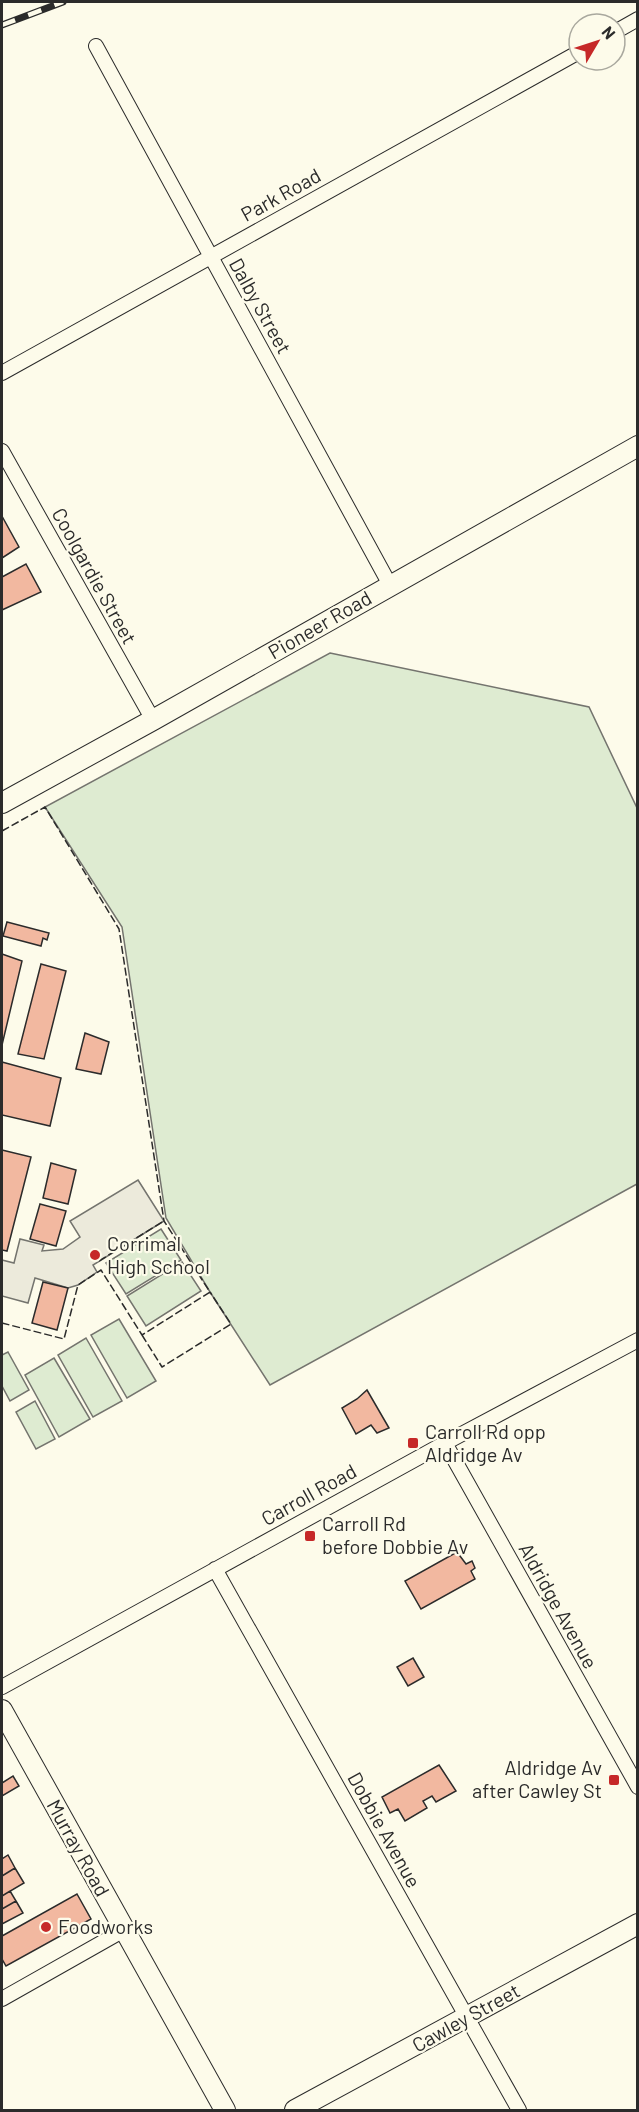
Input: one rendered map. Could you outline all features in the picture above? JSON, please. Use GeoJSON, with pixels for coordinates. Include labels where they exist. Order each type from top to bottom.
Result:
{"type":"FeatureCollection","features":[{"type":"Feature","properties":{"kind":"main road","name":"Pioneer Road"},"geometry":{"type":"LineString","coordinates":[[2,803],[638,446]]}},
{"type":"Feature","properties":{"kind":"main road","name":"Murray Road"},"geometry":{"type":"LineString","coordinates":[[3,1716],[225,2110]]}},
{"type":"Feature","properties":{"kind":"main road","name":"Cawley Street"},"geometry":{"type":"LineString","coordinates":[[295,2110],[638,1924]]}},
{"type":"Feature","properties":{"kind":"street","name":"Dalby Street"},"geometry":{"type":"LineString","coordinates":[[96,46],[390,585]]}},
{"type":"Feature","properties":{"kind":"street","name":"Park Road"},"geometry":{"type":"LineString","coordinates":[[2,373],[567,59]]}},
{"type":"Feature","properties":{"kind":"street","name":"Coolgardie Street"},"geometry":{"type":"LineString","coordinates":[[2,451],[153,720]]}},
{"type":"Feature","properties":{"kind":"street","name":"Carroll Road"},"geometry":{"type":"LineString","coordinates":[[2,1687],[445,1443],[638,1340]]}},
{"type":"Feature","properties":{"kind":"street","name":"Aldridge Avenue"},"geometry":{"type":"LineString","coordinates":[[445,1443],[638,1787]]}},
{"type":"Feature","properties":{"kind":"street","name":"Dobbie Avenue"},"geometry":{"type":"LineString","coordinates":[[215,1569],[519,2110]]}},
{"type":"Feature","properties":{"kind":"street"},"geometry":{"type":"LineString","coordinates":[[2,1999],[124,1930]]}},
{"type":"Feature","properties":{"kind":"green space"},"geometry":{"type":"Polygon","coordinates":[[[330,653],[589,707],[637,808],[637,1184],[270,1385],[166,1218],[122,927],[45,807],[330,653]]]}},
{"type":"Feature","properties":{"kind":"green space"},"geometry":{"type":"Polygon","coordinates":[[[161,1229],[181,1260],[126,1294],[106,1263],[161,1229]]]}},
{"type":"Feature","properties":{"kind":"green space"},"geometry":{"type":"Polygon","coordinates":[[[182,1262],[201,1291],[146,1326],[127,1296],[182,1262]]]}},
{"type":"Feature","properties":{"kind":"green space"},"geometry":{"type":"Polygon","coordinates":[[[119,1319],[156,1381],[127,1398],[91,1335],[119,1319]]]}},
{"type":"Feature","properties":{"kind":"green space"},"geometry":{"type":"Polygon","coordinates":[[[86,1338],[122,1401],[93,1417],[58,1355],[86,1338]]]}},
{"type":"Feature","properties":{"kind":"green space"},"geometry":{"type":"Polygon","coordinates":[[[8,1352],[29,1390],[10,1401],[2,1386],[2,1355],[8,1352]]]}},
{"type":"Feature","properties":{"kind":"green space"},"geometry":{"type":"Polygon","coordinates":[[[54,1358],[90,1419],[59,1437],[25,1375],[54,1358]]]}},
{"type":"Feature","properties":{"kind":"green space"},"geometry":{"type":"Polygon","coordinates":[[[35,1401],[55,1439],[36,1449],[16,1412],[35,1401]]]}},
{"type":"Feature","properties":{"kind":"shaded area"},"geometry":{"type":"Polygon","coordinates":[[[138,1180],[164,1221],[93,1265],[97,1272],[78,1285],[68,1288],[35,1278],[28,1303],[2,1296],[2,1260],[14,1263],[20,1239],[44,1245],[42,1251],[63,1249],[80,1237],[70,1221],[138,1180]]]}},
{"type":"Feature","properties":{"kind":"building"},"geometry":{"type":"Polygon","coordinates":[[[2,519],[19,547],[2,558],[2,519]]]}},
{"type":"Feature","properties":{"kind":"building"},"geometry":{"type":"Polygon","coordinates":[[[26,564],[41,592],[2,610],[2,577],[26,564]]]}},
{"type":"Feature","properties":{"kind":"building"},"geometry":{"type":"Polygon","coordinates":[[[7,922],[49,933],[47,940],[43,938],[41,946],[3,936],[7,922]]]}},
{"type":"Feature","properties":{"kind":"building"},"geometry":{"type":"Polygon","coordinates":[[[2,954],[22,961],[2,1045],[2,954]]]}},
{"type":"Feature","properties":{"kind":"building"},"geometry":{"type":"Polygon","coordinates":[[[41,964],[66,971],[44,1059],[18,1054],[41,964]]]}},
{"type":"Feature","properties":{"kind":"building"},"geometry":{"type":"Polygon","coordinates":[[[85,1033],[109,1042],[101,1074],[76,1069],[85,1033]]]}},
{"type":"Feature","properties":{"kind":"building"},"geometry":{"type":"Polygon","coordinates":[[[2,1062],[61,1078],[50,1126],[2,1115],[2,1062]]]}},
{"type":"Feature","properties":{"kind":"building"},"geometry":{"type":"Polygon","coordinates":[[[2,1150],[31,1157],[7,1251],[2,1250],[2,1150]]]}},
{"type":"Feature","properties":{"kind":"building","name":"Corrimal High School"},"geometry":{"type":"Polygon","coordinates":[[[51,1163],[76,1170],[68,1204],[43,1198],[51,1163]]]}},
{"type":"Feature","properties":{"kind":"building","name":"Corrimal High School"},"geometry":{"type":"Polygon","coordinates":[[[40,1204],[66,1211],[56,1246],[30,1239],[40,1204]]]}},
{"type":"Feature","properties":{"kind":"building","name":"Corrimal High School"},"geometry":{"type":"Polygon","coordinates":[[[43,1282],[68,1288],[57,1330],[32,1323],[43,1282]]]}},
{"type":"Feature","properties":{"kind":"building"},"geometry":{"type":"Polygon","coordinates":[[[367,1390],[389,1428],[377,1433],[371,1425],[356,1434],[342,1408],[367,1390]]]}},
{"type":"Feature","properties":{"kind":"building"},"geometry":{"type":"Polygon","coordinates":[[[457,1552],[466,1564],[472,1561],[475,1568],[471,1571],[475,1579],[421,1609],[405,1581],[457,1552]]]}},
{"type":"Feature","properties":{"kind":"building"},"geometry":{"type":"Polygon","coordinates":[[[413,1658],[424,1677],[408,1686],[397,1667],[413,1658]]]}},
{"type":"Feature","properties":{"kind":"building"},"geometry":{"type":"Polygon","coordinates":[[[439,1765],[456,1791],[436,1802],[432,1796],[423,1801],[427,1808],[405,1821],[398,1809],[390,1813],[382,1797],[439,1765]]]}},
{"type":"Feature","properties":{"kind":"building"},"geometry":{"type":"Polygon","coordinates":[[[13,1776],[19,1786],[2,1796],[2,1783],[13,1776]]]}},
{"type":"Feature","properties":{"kind":"building"},"geometry":{"type":"Polygon","coordinates":[[[8,1855],[15,1868],[2,1876],[2,1859],[8,1855]]]}},
{"type":"Feature","properties":{"kind":"building"},"geometry":{"type":"Polygon","coordinates":[[[15,1868],[24,1883],[2,1896],[2,1876],[15,1868]]]}},
{"type":"Feature","properties":{"kind":"building"},"geometry":{"type":"Polygon","coordinates":[[[10,1891],[16,1901],[2,1909],[2,1896],[10,1891]]]}},
{"type":"Feature","properties":{"kind":"building","name":"Foodworks"},"geometry":{"type":"Polygon","coordinates":[[[77,1894],[91,1919],[6,1966],[2,1959],[2,1936],[77,1894]]]}},
{"type":"Feature","properties":{"kind":"building"},"geometry":{"type":"Polygon","coordinates":[[[16,1901],[23,1913],[2,1924],[2,1909],[16,1901]]]}},
{"type":"Feature","properties":{"kind":"railway"},"geometry":{"type":"LineString","coordinates":[[2,25],[63,2]]}},
{"type":"Feature","properties":{"kind":"fence"},"geometry":{"type":"LineString","coordinates":[[2,831],[45,807],[119,929],[164,1221],[210,1292],[142,1335],[101,1270],[78,1285],[64,1339],[2,1323]]}},
{"type":"Feature","properties":{"kind":"fence"},"geometry":{"type":"LineString","coordinates":[[99,1261],[164,1221]]}},
{"type":"Feature","properties":{"kind":"fence"},"geometry":{"type":"LineString","coordinates":[[142,1335],[162,1367],[231,1324],[210,1292]]}},
{"type":"Feature","properties":{"kind":"place","name":"Corrimal High School"},"geometry":{"type":"Point","coordinates":[95,1255]}},
{"type":"Feature","properties":{"kind":"place","name":"Carroll Rd opp Aldridge Av"},"geometry":{"type":"Point","coordinates":[413,1443]}},
{"type":"Feature","properties":{"kind":"place","name":"Carroll Rd before Dobbie Av"},"geometry":{"type":"Point","coordinates":[310,1536]}},
{"type":"Feature","properties":{"kind":"place","name":"Aldridge Av after Cawley St"},"geometry":{"type":"Point","coordinates":[614,1780]}},
{"type":"Feature","properties":{"kind":"place","name":"Foodworks"},"geometry":{"type":"Point","coordinates":[46,1927]}}]}
